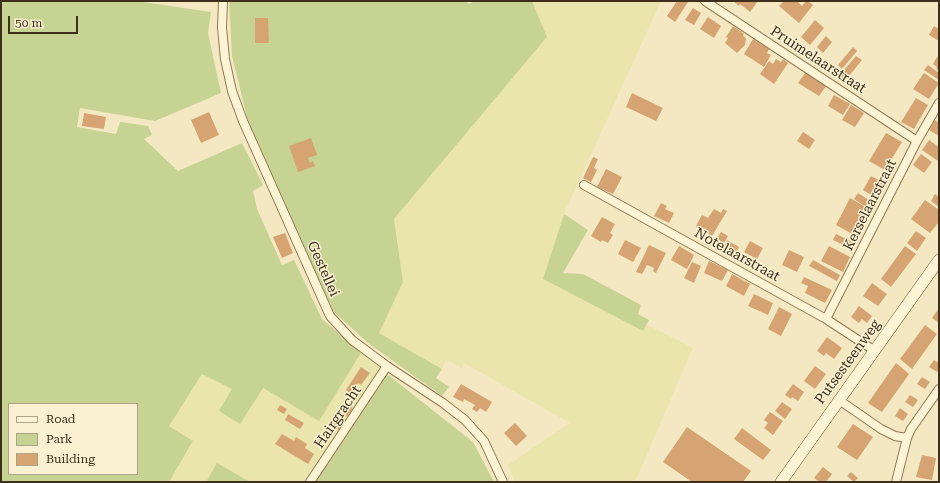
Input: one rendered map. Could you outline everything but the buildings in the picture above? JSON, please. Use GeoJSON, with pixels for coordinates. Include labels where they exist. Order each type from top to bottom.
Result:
{"type":"FeatureCollection","features":[{"type":"Feature","properties":{"kind":"main road","name":"Putsesteenweg"},"geometry":{"type":"LineString","coordinates":[[781,482],[939,260]]}},
{"type":"Feature","properties":{"kind":"street","name":"Gestellei"},"geometry":{"type":"LineString","coordinates":[[223,1],[222,28],[225,59],[232,91],[243,121],[330,316],[352,340],[465,420],[484,441],[503,482]]}},
{"type":"Feature","properties":{"kind":"street","name":"Pruimelaarstraat"},"geometry":{"type":"LineString","coordinates":[[705,1],[917,141]]}},
{"type":"Feature","properties":{"kind":"street","name":"Kerselaarstraat"},"geometry":{"type":"LineString","coordinates":[[826,319],[917,141],[939,103]]}},
{"type":"Feature","properties":{"kind":"street","name":"Notelaarstraat"},"geometry":{"type":"LineString","coordinates":[[584,186],[826,319],[875,351]]}},
{"type":"Feature","properties":{"kind":"street","name":"Hairgracht"},"geometry":{"type":"LineString","coordinates":[[310,482],[387,366]]}},
{"type":"Feature","properties":{"kind":"street"},"geometry":{"type":"LineString","coordinates":[[896,482],[907,438],[911,429],[939,389]]}},
{"type":"Feature","properties":{"kind":"street"},"geometry":{"type":"LineString","coordinates":[[839,400],[881,429],[895,436],[907,438]]}},
{"type":"Feature","properties":{"kind":"shaded area"},"geometry":{"type":"Polygon","coordinates":[[[532,1],[661,1],[564,214],[543,279],[643,331],[647,325],[693,348],[635,482],[515,482],[508,465],[570,423],[464,363],[462,368],[446,360],[442,369],[379,333],[403,282],[394,219],[547,37],[532,1]]]}},
{"type":"Feature","properties":{"kind":"shaded area"},"geometry":{"type":"Polygon","coordinates":[[[361,353],[381,368],[303,482],[250,482],[217,464],[206,482],[169,482],[193,442],[168,426],[202,374],[232,389],[263,388],[319,420],[361,353]]]}},
{"type":"Feature","properties":{"kind":"green space"},"geometry":{"type":"Polygon","coordinates":[[[1,1],[136,1],[211,12],[208,33],[221,93],[155,121],[80,108],[77,127],[116,134],[120,122],[148,126],[152,135],[144,139],[178,171],[242,143],[263,185],[253,191],[257,209],[282,265],[294,260],[322,319],[361,353],[319,421],[263,388],[240,424],[219,411],[232,389],[202,374],[169,426],[193,441],[169,482],[1,482],[1,1]]]}},
{"type":"Feature","properties":{"kind":"green space"},"geometry":{"type":"Polygon","coordinates":[[[229,1],[465,1],[469,4],[475,1],[532,1],[547,37],[394,219],[403,282],[379,333],[442,369],[436,378],[449,387],[442,396],[368,343],[334,312],[274,184],[248,121],[232,56],[229,1]]]}},
{"type":"Feature","properties":{"kind":"green space"},"geometry":{"type":"Polygon","coordinates":[[[564,214],[588,230],[563,273],[583,274],[641,305],[638,314],[649,320],[643,331],[543,279],[564,214]]]}},
{"type":"Feature","properties":{"kind":"green space"},"geometry":{"type":"Polygon","coordinates":[[[387,374],[473,442],[494,482],[311,482],[387,374]]]}},
{"type":"Feature","properties":{"kind":"green space"},"geometry":{"type":"Polygon","coordinates":[[[217,463],[250,482],[206,482],[217,463]]]}}]}
